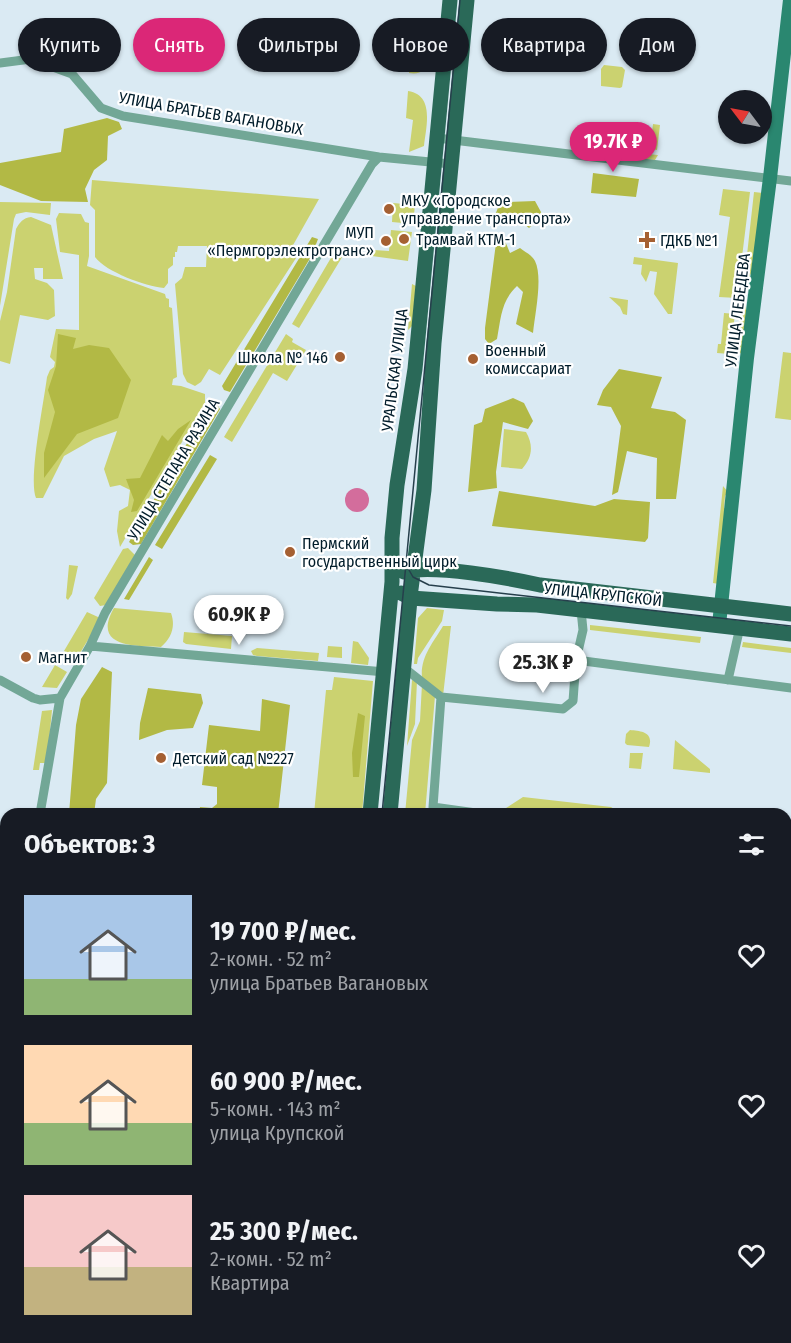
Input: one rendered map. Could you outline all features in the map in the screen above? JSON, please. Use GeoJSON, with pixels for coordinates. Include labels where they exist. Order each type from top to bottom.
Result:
{"type":"FeatureCollection","features":[{"type":"Feature","properties":{"kind":"main road","name":"УРАЛЬСКАЯ УЛИЦА"},"geometry":{"type":"LineString","coordinates":[[371,808],[392,582],[392,538],[396,496],[414,369],[450,0]]}},
{"type":"Feature","properties":{"kind":"main road"},"geometry":{"type":"LineString","coordinates":[[391,808],[413,570],[419,540],[424,490],[429,401],[467,0]]}},
{"type":"Feature","properties":{"kind":"main road"},"geometry":{"type":"LineString","coordinates":[[411,598],[397,590],[392,582],[401,574],[413,570]]}},
{"type":"Feature","properties":{"kind":"main road","name":"УЛИЦА КРУПСКОЙ"},"geometry":{"type":"LineString","coordinates":[[413,570],[513,579],[540,585],[791,614]]}},
{"type":"Feature","properties":{"kind":"main road","name":"УЛИЦА КРУПСКОЙ"},"geometry":{"type":"LineString","coordinates":[[411,598],[537,605],[791,634]]}},
{"type":"Feature","properties":{"kind":"street","name":"УЛИЦА ЛЕБЕДЕВА"},"geometry":{"type":"LineString","coordinates":[[719,625],[747,358],[771,178],[790,0]]}},
{"type":"Feature","properties":{"kind":"street","name":"УЛИЦА БРАТЬЕВ ВАГАНОВЫХ"},"geometry":{"type":"LineString","coordinates":[[0,63],[31,59],[72,74],[101,108],[123,116],[379,157],[434,162]]}},
{"type":"Feature","properties":{"kind":"street"},"geometry":{"type":"LineString","coordinates":[[436,138],[791,181]]}},
{"type":"Feature","properties":{"kind":"street","name":"УЛИЦА СТЕПАНА РАЗИНА"},"geometry":{"type":"LineString","coordinates":[[41,808],[60,698],[90,646],[105,613],[372,164],[379,157]]}},
{"type":"Feature","properties":{"kind":"street"},"geometry":{"type":"LineString","coordinates":[[434,162],[451,164]]}},
{"type":"Feature","properties":{"kind":"street"},"geometry":{"type":"LineString","coordinates":[[403,667],[441,696],[563,709],[573,701],[576,660],[583,630],[581,610]]}},
{"type":"Feature","properties":{"kind":"street"},"geometry":{"type":"LineString","coordinates":[[728,680],[740,627]]}},
{"type":"Feature","properties":{"kind":"street"},"geometry":{"type":"LineString","coordinates":[[90,646],[384,672]]}},
{"type":"Feature","properties":{"kind":"street"},"geometry":{"type":"LineString","coordinates":[[576,660],[791,688]]}},
{"type":"Feature","properties":{"kind":"street"},"geometry":{"type":"LineString","coordinates":[[0,680],[33,698],[60,698]]}},
{"type":"Feature","properties":{"kind":"street"},"geometry":{"type":"LineString","coordinates":[[439,808],[432,807],[441,696]]}},
{"type":"Feature","properties":{"kind":"green space"},"geometry":{"type":"Polygon","coordinates":[[[607,65],[619,67],[619,72],[625,72],[622,87],[601,86],[601,72],[607,72],[607,65]]]}},
{"type":"Feature","properties":{"kind":"green space"},"geometry":{"type":"Polygon","coordinates":[[[408,91],[417,94],[422,99],[427,113],[424,146],[409,152],[413,120],[406,118],[408,91]]]}},
{"type":"Feature","properties":{"kind":"green space"},"geometry":{"type":"Polygon","coordinates":[[[107,118],[119,122],[122,129],[108,136],[107,160],[94,170],[85,189],[88,202],[41,201],[0,185],[0,163],[61,152],[64,129],[107,118]]]}},
{"type":"Feature","properties":{"kind":"green space"},"geometry":{"type":"Polygon","coordinates":[[[653,124],[660,125],[657,150],[650,149],[653,124]]]}},
{"type":"Feature","properties":{"kind":"green space"},"geometry":{"type":"Polygon","coordinates":[[[615,151],[658,155],[655,160],[614,156],[615,151]]]}},
{"type":"Feature","properties":{"kind":"green space"},"geometry":{"type":"Polygon","coordinates":[[[593,173],[639,179],[636,197],[591,193],[593,173]]]}},
{"type":"Feature","properties":{"kind":"green space"},"geometry":{"type":"Polygon","coordinates":[[[92,180],[319,199],[292,247],[300,252],[220,375],[209,369],[201,382],[195,386],[187,382],[183,374],[175,284],[182,278],[185,267],[206,267],[207,246],[178,246],[175,257],[173,257],[173,265],[168,269],[168,283],[164,288],[137,281],[108,268],[95,257],[95,210],[90,205],[92,180]]]}},
{"type":"Feature","properties":{"kind":"green space"},"geometry":{"type":"Polygon","coordinates":[[[723,189],[750,192],[737,298],[719,297],[730,217],[719,215],[723,189]]]}},
{"type":"Feature","properties":{"kind":"green space"},"geometry":{"type":"Polygon","coordinates":[[[754,192],[763,193],[754,266],[746,285],[747,317],[742,353],[736,354],[754,192]]]}},
{"type":"Feature","properties":{"kind":"green space"},"geometry":{"type":"Polygon","coordinates":[[[535,201],[541,212],[539,220],[529,228],[519,214],[496,223],[494,218],[499,205],[508,202],[535,201]]]}},
{"type":"Feature","properties":{"kind":"green space"},"geometry":{"type":"Polygon","coordinates":[[[0,202],[51,203],[50,215],[26,212],[16,214],[0,306],[0,202]]]}},
{"type":"Feature","properties":{"kind":"green space"},"geometry":{"type":"Polygon","coordinates":[[[393,203],[415,205],[413,224],[392,222],[393,203]]]}},
{"type":"Feature","properties":{"kind":"green space"},"geometry":{"type":"Polygon","coordinates":[[[59,213],[81,214],[85,222],[89,223],[87,266],[165,294],[169,299],[169,307],[172,308],[177,377],[173,379],[172,385],[205,394],[205,403],[120,547],[117,531],[119,511],[128,506],[130,490],[120,485],[110,487],[104,469],[117,431],[94,439],[64,456],[43,498],[36,498],[34,489],[35,458],[47,377],[55,362],[50,357],[56,329],[79,330],[79,255],[60,252],[56,219],[59,213]]]}},
{"type":"Feature","properties":{"kind":"green space"},"geometry":{"type":"Polygon","coordinates":[[[31,217],[51,225],[63,279],[43,279],[43,268],[34,268],[35,279],[47,283],[54,290],[55,316],[48,320],[20,315],[10,364],[0,361],[0,321],[7,292],[16,229],[22,221],[31,217]]]}},
{"type":"Feature","properties":{"kind":"green space"},"geometry":{"type":"Polygon","coordinates":[[[391,230],[412,232],[408,261],[372,256],[374,250],[389,251],[391,230]]]}},
{"type":"Feature","properties":{"kind":"green space"},"geometry":{"type":"Polygon","coordinates":[[[312,237],[318,239],[312,255],[230,392],[224,390],[222,386],[312,237]]]}},
{"type":"Feature","properties":{"kind":"green space"},"geometry":{"type":"Polygon","coordinates":[[[505,241],[510,253],[520,248],[535,261],[538,296],[533,333],[516,324],[523,292],[517,286],[505,304],[497,339],[489,344],[485,339],[485,328],[496,243],[505,241]]]}},
{"type":"Feature","properties":{"kind":"green space"},"geometry":{"type":"Polygon","coordinates":[[[339,250],[344,254],[299,328],[292,324],[335,251],[339,250]]]}},
{"type":"Feature","properties":{"kind":"green space"},"geometry":{"type":"Polygon","coordinates":[[[634,257],[678,263],[672,314],[668,314],[654,294],[657,272],[650,271],[646,282],[641,274],[642,265],[633,264],[634,257]]]}},
{"type":"Feature","properties":{"kind":"green space"},"geometry":{"type":"Polygon","coordinates":[[[412,284],[416,286],[412,326],[408,330],[412,284]]]}},
{"type":"Feature","properties":{"kind":"green space"},"geometry":{"type":"Polygon","coordinates":[[[609,297],[628,300],[627,315],[623,314],[620,307],[609,297]]]}},
{"type":"Feature","properties":{"kind":"green space"},"geometry":{"type":"Polygon","coordinates":[[[724,313],[735,314],[730,354],[717,353],[718,344],[721,344],[724,313]]]}},
{"type":"Feature","properties":{"kind":"green space"},"geometry":{"type":"Polygon","coordinates":[[[58,334],[76,338],[73,349],[89,345],[109,348],[131,380],[118,418],[77,434],[44,478],[44,453],[55,412],[48,390],[56,366],[58,334]]]}},
{"type":"Feature","properties":{"kind":"green space"},"geometry":{"type":"Polygon","coordinates":[[[286,334],[293,339],[292,342],[306,350],[287,381],[273,373],[232,442],[224,437],[286,334]]]}},
{"type":"Feature","properties":{"kind":"green space"},"geometry":{"type":"Polygon","coordinates":[[[783,352],[791,353],[791,420],[775,418],[783,352]]]}},
{"type":"Feature","properties":{"kind":"green space"},"geometry":{"type":"Polygon","coordinates":[[[619,369],[662,377],[651,408],[675,412],[686,420],[676,499],[656,499],[657,458],[627,451],[618,492],[612,495],[621,426],[611,407],[597,405],[603,390],[619,369]]]}},
{"type":"Feature","properties":{"kind":"green space"},"geometry":{"type":"Polygon","coordinates":[[[513,398],[524,403],[533,421],[528,429],[503,422],[496,472],[497,488],[468,492],[474,425],[482,422],[485,409],[513,398]]]}},
{"type":"Feature","properties":{"kind":"green space"},"geometry":{"type":"Polygon","coordinates":[[[213,399],[220,409],[141,544],[133,545],[129,542],[213,399]]]}},
{"type":"Feature","properties":{"kind":"green space"},"geometry":{"type":"Polygon","coordinates":[[[191,420],[137,511],[131,512],[134,500],[126,479],[140,478],[162,435],[168,441],[178,429],[191,420]]]}},
{"type":"Feature","properties":{"kind":"green space"},"geometry":{"type":"Polygon","coordinates":[[[504,429],[526,432],[529,437],[531,452],[522,469],[501,467],[504,429]]]}},
{"type":"Feature","properties":{"kind":"green space"},"geometry":{"type":"Polygon","coordinates":[[[210,455],[217,459],[162,549],[155,545],[210,455]]]}},
{"type":"Feature","properties":{"kind":"green space"},"geometry":{"type":"Polygon","coordinates":[[[723,486],[728,492],[725,496],[724,508],[727,509],[719,584],[713,583],[723,486]]]}},
{"type":"Feature","properties":{"kind":"green space"},"geometry":{"type":"Polygon","coordinates":[[[499,491],[595,506],[614,499],[650,502],[648,538],[645,542],[492,526],[499,491]]]}},
{"type":"Feature","properties":{"kind":"green space"},"geometry":{"type":"Polygon","coordinates":[[[128,548],[135,555],[106,605],[100,606],[94,598],[123,549],[128,548]]]}},
{"type":"Feature","properties":{"kind":"green space"},"geometry":{"type":"Polygon","coordinates":[[[149,557],[153,560],[129,600],[124,599],[149,557]]]}},
{"type":"Feature","properties":{"kind":"green space"},"geometry":{"type":"Polygon","coordinates":[[[69,565],[78,566],[72,594],[68,600],[66,598],[69,565]]]}},
{"type":"Feature","properties":{"kind":"green space"},"geometry":{"type":"Polygon","coordinates":[[[245,607],[256,611],[261,616],[260,631],[249,628],[245,607]]]}},
{"type":"Feature","properties":{"kind":"green space"},"geometry":{"type":"Polygon","coordinates":[[[114,608],[171,613],[173,628],[170,636],[161,647],[119,642],[112,638],[108,631],[108,621],[114,608]]]}},
{"type":"Feature","properties":{"kind":"green space"},"geometry":{"type":"Polygon","coordinates":[[[427,608],[444,610],[442,621],[418,658],[417,664],[414,664],[418,618],[427,608]]]}},
{"type":"Feature","properties":{"kind":"green space"},"geometry":{"type":"Polygon","coordinates":[[[87,612],[100,620],[77,658],[64,651],[87,612]]]}},
{"type":"Feature","properties":{"kind":"green space"},"geometry":{"type":"Polygon","coordinates":[[[590,625],[701,637],[700,643],[590,630],[590,625]]]}},
{"type":"Feature","properties":{"kind":"green space"},"geometry":{"type":"Polygon","coordinates":[[[443,626],[451,626],[443,696],[422,678],[422,670],[428,650],[443,626]]]}},
{"type":"Feature","properties":{"kind":"green space"},"geometry":{"type":"Polygon","coordinates":[[[184,632],[232,636],[231,649],[186,644],[183,642],[184,632]]]}},
{"type":"Feature","properties":{"kind":"green space"},"geometry":{"type":"Polygon","coordinates":[[[353,641],[358,642],[369,658],[368,665],[351,663],[353,641]]]}},
{"type":"Feature","properties":{"kind":"green space"},"geometry":{"type":"Polygon","coordinates":[[[743,642],[791,648],[791,653],[742,647],[743,642]]]}},
{"type":"Feature","properties":{"kind":"green space"},"geometry":{"type":"Polygon","coordinates":[[[328,646],[342,647],[342,658],[327,657],[328,646]]]}},
{"type":"Feature","properties":{"kind":"green space"},"geometry":{"type":"Polygon","coordinates":[[[257,648],[319,653],[318,661],[253,655],[251,651],[257,648]]]}},
{"type":"Feature","properties":{"kind":"green space"},"geometry":{"type":"Polygon","coordinates":[[[55,665],[67,672],[57,688],[42,687],[55,665]]]}},
{"type":"Feature","properties":{"kind":"green space"},"geometry":{"type":"Polygon","coordinates":[[[102,667],[112,672],[107,783],[96,799],[95,808],[69,808],[76,725],[81,699],[102,667]]]}},
{"type":"Feature","properties":{"kind":"green space"},"geometry":{"type":"Polygon","coordinates":[[[334,677],[373,681],[362,808],[315,808],[326,690],[332,690],[334,677]]]}},
{"type":"Feature","properties":{"kind":"green space"},"geometry":{"type":"Polygon","coordinates":[[[412,680],[417,681],[415,724],[407,746],[412,680]]]}},
{"type":"Feature","properties":{"kind":"green space"},"geometry":{"type":"Polygon","coordinates":[[[422,684],[435,696],[426,808],[406,808],[412,740],[420,721],[422,684]]]}},
{"type":"Feature","properties":{"kind":"green space"},"geometry":{"type":"Polygon","coordinates":[[[148,688],[201,694],[203,703],[193,728],[167,730],[139,740],[140,723],[148,688]]]}},
{"type":"Feature","properties":{"kind":"green space"},"geometry":{"type":"Polygon","coordinates":[[[262,699],[290,705],[279,808],[212,808],[217,804],[217,787],[202,785],[209,725],[260,731],[262,699]]]}},
{"type":"Feature","properties":{"kind":"green space"},"geometry":{"type":"Polygon","coordinates":[[[52,710],[47,763],[40,763],[39,770],[33,770],[42,711],[52,710]]]}},
{"type":"Feature","properties":{"kind":"green space"},"geometry":{"type":"Polygon","coordinates":[[[358,713],[365,716],[359,777],[353,777],[352,753],[358,713]]]}},
{"type":"Feature","properties":{"kind":"green space"},"geometry":{"type":"Polygon","coordinates":[[[630,730],[646,733],[650,738],[649,747],[627,745],[625,743],[626,734],[630,730]]]}},
{"type":"Feature","properties":{"kind":"green space"},"geometry":{"type":"Polygon","coordinates":[[[675,740],[710,769],[710,773],[673,769],[675,740]]]}},
{"type":"Feature","properties":{"kind":"green space"},"geometry":{"type":"Polygon","coordinates":[[[630,753],[643,753],[641,769],[629,768],[630,753]]]}},
{"type":"Feature","properties":{"kind":"green space"},"geometry":{"type":"Polygon","coordinates":[[[523,797],[613,808],[506,808],[523,797]]]}},
{"type":"Feature","properties":{"kind":"shaded area"},"geometry":{"type":"Polygon","coordinates":[[[357,488],[362,489],[368,495],[368,505],[362,511],[357,512],[352,511],[346,505],[345,500],[346,495],[352,489],[357,488]]]}},
{"type":"Feature","properties":{"kind":"tram line"},"geometry":{"type":"LineString","coordinates":[[383,808],[460,0]]}},
{"type":"Feature","properties":{"kind":"tram line"},"geometry":{"type":"LineString","coordinates":[[405,563],[413,577],[429,585],[791,626]]}},
{"type":"Feature","properties":{"kind":"place","name":"МКУ «Городское управление транспорта»"},"geometry":{"type":"Point","coordinates":[389,209]}},
{"type":"Feature","properties":{"kind":"place","name":"Трамвай КТМ-1"},"geometry":{"type":"Point","coordinates":[404,239]}},
{"type":"Feature","properties":{"kind":"place","name":"ГДКБ №1"},"geometry":{"type":"Point","coordinates":[647,240]}},
{"type":"Feature","properties":{"kind":"place","name":"МУП «Пермгорэлектротранс»"},"geometry":{"type":"Point","coordinates":[386,241]}},
{"type":"Feature","properties":{"kind":"place","name":"Школа № 146"},"geometry":{"type":"Point","coordinates":[340,357]}},
{"type":"Feature","properties":{"kind":"place","name":"Военный комиссариат"},"geometry":{"type":"Point","coordinates":[473,359]}},
{"type":"Feature","properties":{"kind":"place","name":"Пермский государственный цирк"},"geometry":{"type":"Point","coordinates":[290,552]}},
{"type":"Feature","properties":{"kind":"place","name":"Магнит"},"geometry":{"type":"Point","coordinates":[26,657]}},
{"type":"Feature","properties":{"kind":"place","name":"Детский сад №227"},"geometry":{"type":"Point","coordinates":[161,758]}}]}
